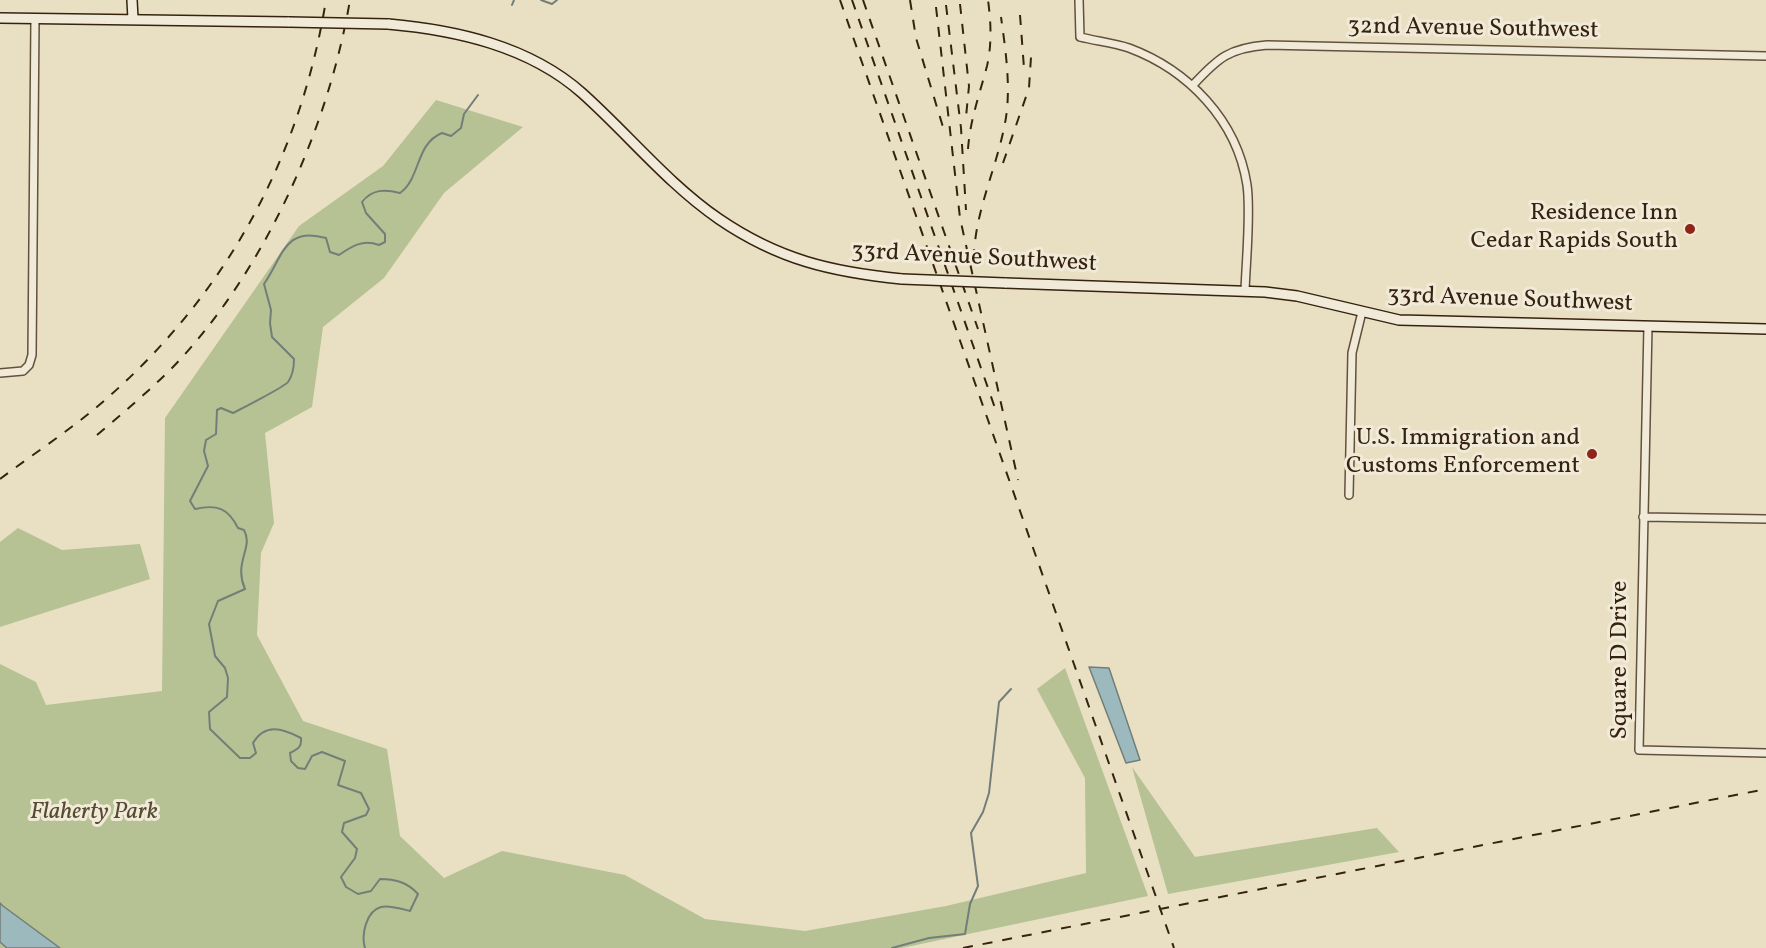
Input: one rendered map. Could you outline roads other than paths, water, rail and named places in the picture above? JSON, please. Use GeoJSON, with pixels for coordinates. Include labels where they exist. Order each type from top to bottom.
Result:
{"type":"FeatureCollection","features":[{"type":"Feature","properties":{"kind":"street"},"geometry":{"type":"LineString","coordinates":[[132,0],[133,19]]}},
{"type":"Feature","properties":{"kind":"street"},"geometry":{"type":"LineString","coordinates":[[1079,0],[1080,37],[1141,53],[1176,71],[1193,85],[1223,122],[1234,144],[1247,186],[1245,291]]}},
{"type":"Feature","properties":{"kind":"street","name":"33rd Avenue Southwest"},"geometry":{"type":"LineString","coordinates":[[0,18],[388,24],[452,32],[518,54],[557,75],[580,92],[698,203],[749,237],[795,258],[831,270],[902,279],[1245,291],[1297,296],[1383,318],[1428,322],[1766,329]]}},
{"type":"Feature","properties":{"kind":"street"},"geometry":{"type":"LineString","coordinates":[[0,373],[23,371],[29,365],[32,355],[35,18]]}},
{"type":"Feature","properties":{"kind":"street","name":"32nd Avenue Southwest"},"geometry":{"type":"LineString","coordinates":[[1193,85],[1217,60],[1231,51],[1267,45],[1766,56]]}},
{"type":"Feature","properties":{"kind":"street"},"geometry":{"type":"LineString","coordinates":[[1349,495],[1352,353],[1362,312]]}},
{"type":"Feature","properties":{"kind":"street","name":"Square D Drive"},"geometry":{"type":"LineString","coordinates":[[1648,326],[1639,750],[1766,753]]}},
{"type":"Feature","properties":{"kind":"street"},"geometry":{"type":"LineString","coordinates":[[1643,517],[1766,519]]}},
{"type":"Feature","properties":{"kind":"water"},"geometry":{"type":"Polygon","coordinates":[[[1089,667],[1109,668],[1140,760],[1126,763],[1089,667]]]}},
{"type":"Feature","properties":{"kind":"water"},"geometry":{"type":"Polygon","coordinates":[[[0,903],[60,948],[7,948],[0,942],[0,903]]]}},
{"type":"Feature","properties":{"kind":"waterway"},"geometry":{"type":"LineString","coordinates":[[512,5],[514,0]]}},
{"type":"Feature","properties":{"kind":"waterway"},"geometry":{"type":"LineString","coordinates":[[541,0],[552,4],[557,0]]}},
{"type":"Feature","properties":{"kind":"waterway"},"geometry":{"type":"LineString","coordinates":[[365,948],[364,930],[372,913],[381,907],[396,907],[410,911],[418,894],[405,884],[391,880],[380,879],[371,891],[358,894],[346,887],[341,877],[355,858],[357,849],[342,832],[344,823],[366,815],[369,809],[361,793],[338,785],[345,761],[322,752],[312,756],[305,769],[298,768],[291,761],[290,753],[299,747],[301,738],[274,729],[263,732],[253,743],[256,753],[250,758],[240,758],[210,729],[209,712],[227,697],[228,678],[225,668],[215,656],[209,624],[218,601],[245,589],[241,571],[247,543],[244,530],[238,528],[226,512],[210,507],[195,509],[190,501],[208,466],[204,451],[206,440],[216,434],[217,410],[221,408],[233,413],[279,388],[291,377],[294,359],[272,337],[271,310],[264,284],[286,246],[301,236],[312,235],[326,238],[330,252],[339,255],[358,244],[379,245],[385,242],[385,234],[366,213],[362,202],[374,192],[400,193],[407,187],[427,145],[442,133],[451,136],[461,128],[464,114],[478,95]]}},
{"type":"Feature","properties":{"kind":"waterway"},"geometry":{"type":"LineString","coordinates":[[892,948],[929,938],[965,934],[970,904],[978,886],[971,833],[983,812],[989,793],[999,702],[1011,689]]}},
{"type":"Feature","properties":{"kind":"railway"},"geometry":{"type":"LineString","coordinates":[[0,479],[86,416],[143,365],[183,320],[218,273],[249,224],[275,171],[297,116],[314,59],[326,0]]}},
{"type":"Feature","properties":{"kind":"railway"},"geometry":{"type":"LineString","coordinates":[[97,435],[172,368],[236,289],[263,244],[287,197],[326,99],[340,49],[350,0]]}},
{"type":"Feature","properties":{"kind":"railway"},"geometry":{"type":"LineString","coordinates":[[840,0],[1174,948]]}},
{"type":"Feature","properties":{"kind":"railway"},"geometry":{"type":"LineString","coordinates":[[852,0],[995,408]]}},
{"type":"Feature","properties":{"kind":"railway"},"geometry":{"type":"LineString","coordinates":[[863,0],[978,329]]}},
{"type":"Feature","properties":{"kind":"railway"},"geometry":{"type":"LineString","coordinates":[[910,0],[916,38],[943,127]]}},
{"type":"Feature","properties":{"kind":"railway"},"geometry":{"type":"LineString","coordinates":[[968,149],[973,117],[989,58],[988,0]]}},
{"type":"Feature","properties":{"kind":"railway"},"geometry":{"type":"LineString","coordinates":[[960,4],[969,86],[966,117]]}},
{"type":"Feature","properties":{"kind":"railway"},"geometry":{"type":"LineString","coordinates":[[946,5],[961,128],[966,210]]}},
{"type":"Feature","properties":{"kind":"railway"},"geometry":{"type":"LineString","coordinates":[[936,7],[960,218],[1018,480]]}},
{"type":"Feature","properties":{"kind":"railway"},"geometry":{"type":"LineString","coordinates":[[1020,15],[1024,68]]}},
{"type":"Feature","properties":{"kind":"railway"},"geometry":{"type":"LineString","coordinates":[[974,259],[977,226],[1000,144],[1008,101],[1001,17]]}},
{"type":"Feature","properties":{"kind":"railway"},"geometry":{"type":"LineString","coordinates":[[1003,163],[1029,88],[1031,57]]}},
{"type":"Feature","properties":{"kind":"railway"},"geometry":{"type":"LineString","coordinates":[[963,948],[1766,789]]}},
{"type":"Feature","properties":{"kind":"place","name":"Residence Inn Cedar Rapids South"},"geometry":{"type":"Point","coordinates":[1690,229]}},
{"type":"Feature","properties":{"kind":"place","name":"U.S. Immigration and Customs Enforcement"},"geometry":{"type":"Point","coordinates":[1592,454]}},
{"type":"Feature","properties":{"kind":"park label","name":"Flaherty Park"},"geometry":{"type":"Point","coordinates":[94,814]}}]}
